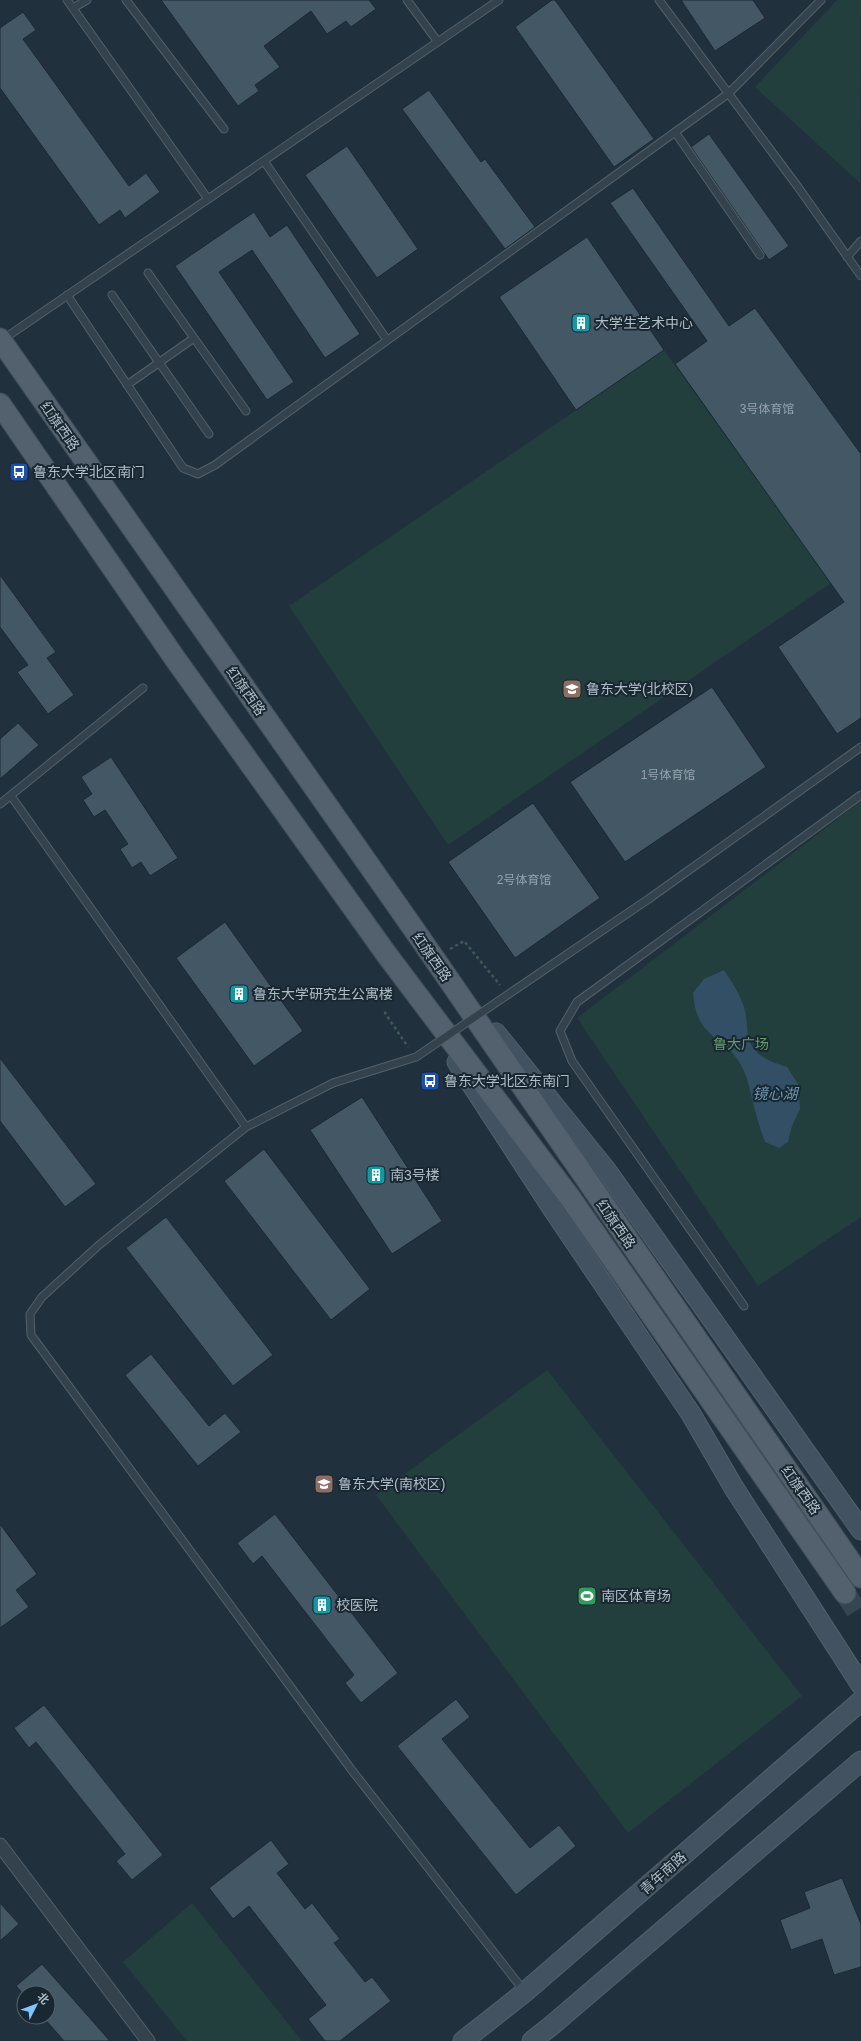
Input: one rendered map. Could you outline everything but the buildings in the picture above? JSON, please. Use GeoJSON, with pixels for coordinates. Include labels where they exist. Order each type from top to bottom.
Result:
{"type":"FeatureCollection","features":[{"type":"Feature","properties":{"kind":"main road","name":"红旗西路"},"geometry":{"type":"LineString","coordinates":[[0,340],[420,938],[861,1577]]}},
{"type":"Feature","properties":{"kind":"main road","name":"红旗西路"},"geometry":{"type":"LineString","coordinates":[[0,404],[176,660],[387,955],[572,1199],[845,1593]]}},
{"type":"Feature","properties":{"kind":"main road"},"geometry":{"type":"LineString","coordinates":[[420,938],[607,1171],[861,1530]]}},
{"type":"Feature","properties":{"kind":"main road"},"geometry":{"type":"LineString","coordinates":[[387,955],[552,1208],[691,1414],[734,1488],[861,1685]]}},
{"type":"Feature","properties":{"kind":"main road","name":"青年南路"},"geometry":{"type":"LineString","coordinates":[[463,2041],[525,1992],[861,1701]]}},
{"type":"Feature","properties":{"kind":"main road"},"geometry":{"type":"LineString","coordinates":[[532,2041],[861,1761]]}},
{"type":"Feature","properties":{"kind":"street"},"geometry":{"type":"LineString","coordinates":[[0,1845],[148,2041]]}},
{"type":"Feature","properties":{"kind":"lane"},"geometry":{"type":"LineString","coordinates":[[68,0],[208,199]]}},
{"type":"Feature","properties":{"kind":"lane"},"geometry":{"type":"LineString","coordinates":[[73,8],[87,0]]}},
{"type":"Feature","properties":{"kind":"lane"},"geometry":{"type":"LineString","coordinates":[[126,0],[224,129]]}},
{"type":"Feature","properties":{"kind":"lane"},"geometry":{"type":"LineString","coordinates":[[407,0],[438,42]]}},
{"type":"Feature","properties":{"kind":"lane"},"geometry":{"type":"LineString","coordinates":[[0,340],[499,0]]}},
{"type":"Feature","properties":{"kind":"lane"},"geometry":{"type":"LineString","coordinates":[[659,0],[798,187],[861,276]]}},
{"type":"Feature","properties":{"kind":"lane"},"geometry":{"type":"LineString","coordinates":[[67,295],[183,468],[198,474],[215,465],[729,93],[821,0]]}},
{"type":"Feature","properties":{"kind":"lane"},"geometry":{"type":"LineString","coordinates":[[675,132],[760,255]]}},
{"type":"Feature","properties":{"kind":"lane"},"geometry":{"type":"LineString","coordinates":[[264,161],[387,340]]}},
{"type":"Feature","properties":{"kind":"lane"},"geometry":{"type":"LineString","coordinates":[[847,257],[861,241]]}},
{"type":"Feature","properties":{"kind":"lane"},"geometry":{"type":"LineString","coordinates":[[148,273],[246,411]]}},
{"type":"Feature","properties":{"kind":"lane"},"geometry":{"type":"LineString","coordinates":[[112,295],[209,434]]}},
{"type":"Feature","properties":{"kind":"lane"},"geometry":{"type":"LineString","coordinates":[[127,385],[194,338]]}},
{"type":"Feature","properties":{"kind":"lane"},"geometry":{"type":"LineString","coordinates":[[0,804],[143,688]]}},
{"type":"Feature","properties":{"kind":"lane"},"geometry":{"type":"LineString","coordinates":[[525,1992],[351,1769],[32,1335],[30,1314],[42,1296],[98,1245],[246,1127],[333,1083],[416,1057],[650,898],[861,747]]}},
{"type":"Feature","properties":{"kind":"lane"},"geometry":{"type":"LineString","coordinates":[[744,1306],[572,1061],[560,1031],[577,1002],[861,795]]}},
{"type":"Feature","properties":{"kind":"lane"},"geometry":{"type":"LineString","coordinates":[[11,796],[246,1127]]}},
{"type":"Feature","properties":{"kind":"path"},"geometry":{"type":"LineString","coordinates":[[450,949],[464,941],[502,987]]}},
{"type":"Feature","properties":{"kind":"path"},"geometry":{"type":"LineString","coordinates":[[386,1012],[385,1013],[411,1051]]}},
{"type":"Feature","properties":{"kind":"green space"},"geometry":{"type":"Polygon","coordinates":[[[837,0],[861,0],[860,183],[755,87],[837,0]]]}},
{"type":"Feature","properties":{"kind":"green space"},"geometry":{"type":"Polygon","coordinates":[[[664,350],[831,583],[448,845],[289,606],[664,350]]]}},
{"type":"Feature","properties":{"kind":"green space","name":"鲁大广场"},"geometry":{"type":"Polygon","coordinates":[[[861,801],[861,1217],[758,1286],[577,1018],[861,801]]]}},
{"type":"Feature","properties":{"kind":"green space","name":"南区体育场"},"geometry":{"type":"Polygon","coordinates":[[[547,1370],[802,1696],[628,1833],[376,1495],[547,1370]]]}},
{"type":"Feature","properties":{"kind":"green space"},"geometry":{"type":"Polygon","coordinates":[[[192,1903],[302,2041],[187,2041],[123,1962],[192,1903]]]}},
{"type":"Feature","properties":{"kind":"water","name":"镜心湖"},"geometry":{"type":"Polygon","coordinates":[[[724,970],[742,1000],[746,1014],[748,1036],[753,1048],[768,1060],[787,1067],[798,1084],[800,1109],[792,1126],[788,1142],[779,1148],[765,1142],[743,1069],[729,1049],[706,1030],[700,1021],[696,1009],[693,993],[704,979],[724,970]]]}},
{"type":"Feature","properties":{"kind":"tunnel"},"geometry":{"type":"LineString","coordinates":[[845,1593],[861,1618]]}},
{"type":"Feature","properties":{"kind":"place","name":"大学生艺术中心"},"geometry":{"type":"Point","coordinates":[581,323]}},
{"type":"Feature","properties":{"kind":"place","name":"鲁东大学北区南门"},"geometry":{"type":"Point","coordinates":[19,472]}},
{"type":"Feature","properties":{"kind":"place","name":"鲁东大学(北校区)"},"geometry":{"type":"Point","coordinates":[572,689]}},
{"type":"Feature","properties":{"kind":"place","name":"鲁东大学研究生公寓楼"},"geometry":{"type":"Point","coordinates":[239,994]}},
{"type":"Feature","properties":{"kind":"place","name":"鲁东大学北区东南门"},"geometry":{"type":"Point","coordinates":[430,1081]}},
{"type":"Feature","properties":{"kind":"place","name":"南3号楼"},"geometry":{"type":"Point","coordinates":[376,1175]}},
{"type":"Feature","properties":{"kind":"place","name":"鲁东大学(南校区)"},"geometry":{"type":"Point","coordinates":[324,1484]}},
{"type":"Feature","properties":{"kind":"place","name":"南区体育场"},"geometry":{"type":"Point","coordinates":[587,1596]}},
{"type":"Feature","properties":{"kind":"place","name":"校医院"},"geometry":{"type":"Point","coordinates":[322,1605]}}]}
